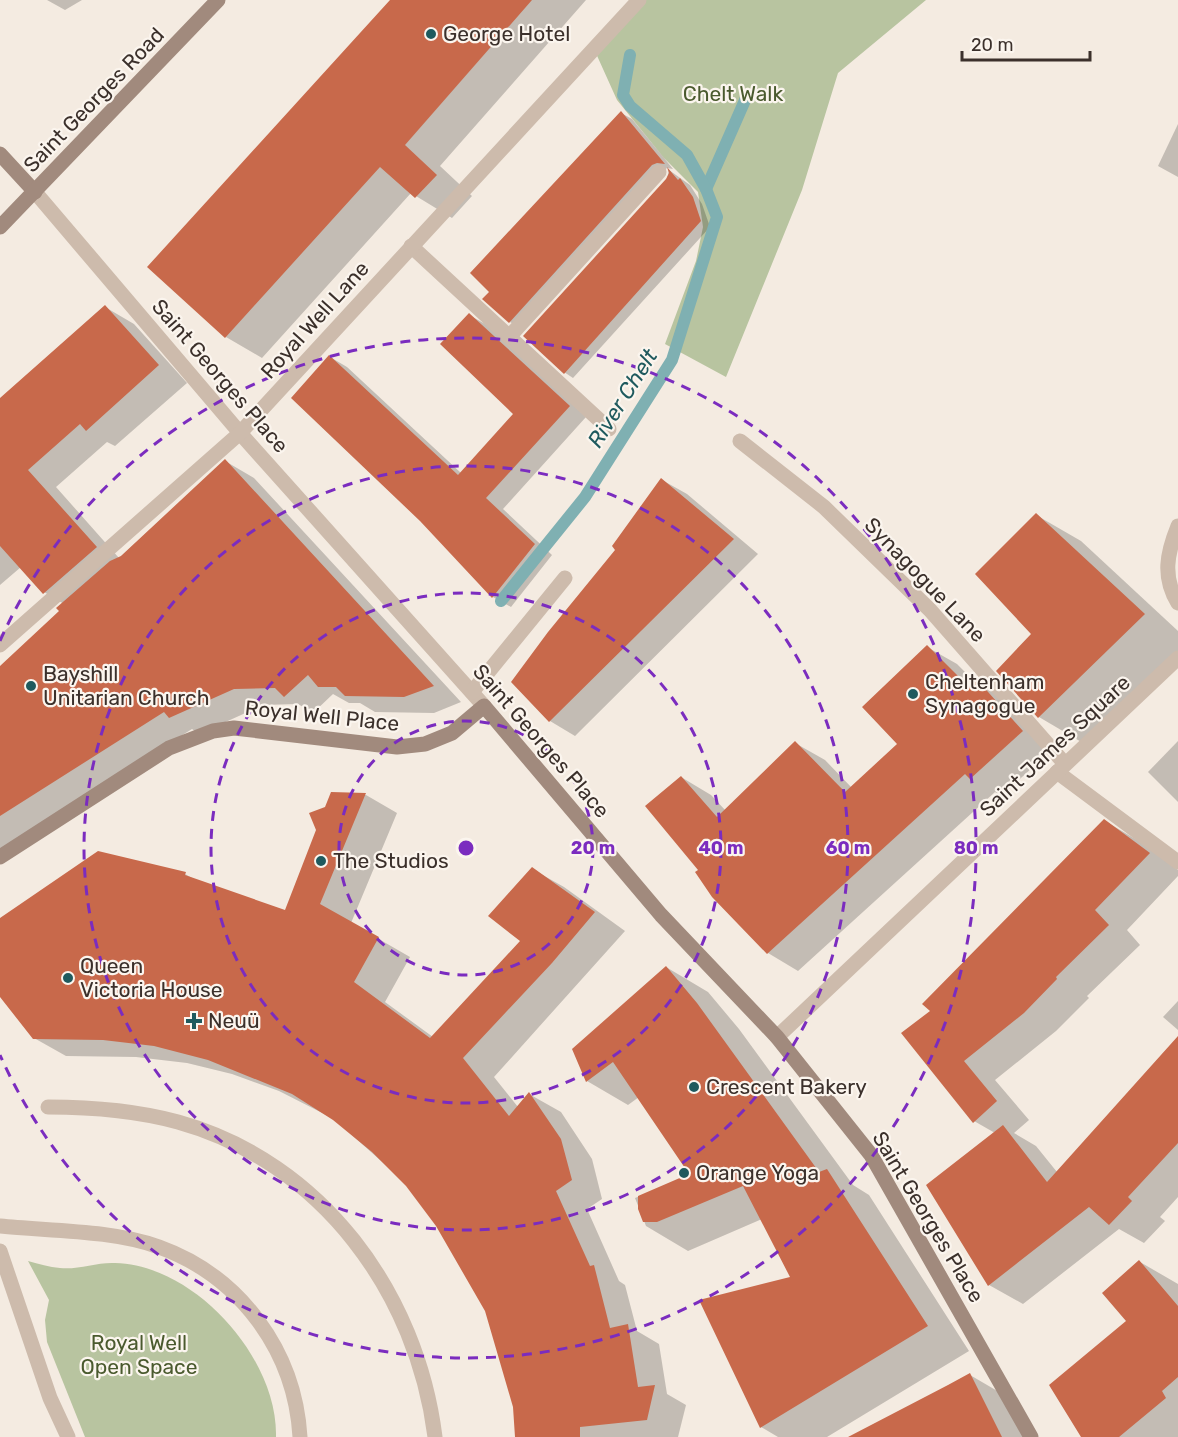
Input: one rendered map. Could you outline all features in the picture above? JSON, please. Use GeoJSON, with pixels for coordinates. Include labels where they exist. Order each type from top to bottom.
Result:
{"type":"FeatureCollection","features":[{"type":"Feature","properties":{"kind":"street","name":"Saint Georges Road"},"geometry":{"type":"LineString","coordinates":[[0,227],[218,0]]}},
{"type":"Feature","properties":{"kind":"street","name":"Royal Well Lane"},"geometry":{"type":"LineString","coordinates":[[0,645],[240,433],[639,0]]}},
{"type":"Feature","properties":{"kind":"street"},"geometry":{"type":"LineString","coordinates":[[0,154],[35,192]]}},
{"type":"Feature","properties":{"kind":"street"},"geometry":{"type":"LineString","coordinates":[[509,337],[659,172]]}},
{"type":"Feature","properties":{"kind":"street","name":"Saint Georges Place"},"geometry":{"type":"LineString","coordinates":[[35,192],[240,433],[472,692],[661,915],[777,1037],[870,1155],[1031,1437]]}},
{"type":"Feature","properties":{"kind":"street"},"geometry":{"type":"LineString","coordinates":[[411,246],[609,429]]}},
{"type":"Feature","properties":{"kind":"street","name":"Synagogue Lane"},"geometry":{"type":"LineString","coordinates":[[740,441],[825,507],[922,602],[1061,768],[1178,862]]}},
{"type":"Feature","properties":{"kind":"street"},"geometry":{"type":"LineString","coordinates":[[1178,526],[1168,550],[1167,574],[1178,603]]}},
{"type":"Feature","properties":{"kind":"street"},"geometry":{"type":"LineString","coordinates":[[472,692],[565,578]]}},
{"type":"Feature","properties":{"kind":"street","name":"Saint James Square"},"geometry":{"type":"LineString","coordinates":[[777,1037],[1178,658]]}},
{"type":"Feature","properties":{"kind":"street","name":"Royal Well Place"},"geometry":{"type":"LineString","coordinates":[[0,857],[169,748],[213,731],[234,728],[397,747],[425,744],[452,733],[484,706]]}},
{"type":"Feature","properties":{"kind":"street"},"geometry":{"type":"LineString","coordinates":[[48,1107],[92,1107],[136,1112],[180,1122],[221,1138],[251,1154],[297,1185],[331,1215],[360,1248],[386,1285],[406,1324],[422,1365],[435,1437]]}},
{"type":"Feature","properties":{"kind":"street"},"geometry":{"type":"LineString","coordinates":[[0,1226],[127,1238],[158,1246],[187,1259],[214,1276],[239,1296],[260,1321],[277,1348],[290,1381],[299,1415],[300,1437]]}},
{"type":"Feature","properties":{"kind":"street"},"geometry":{"type":"LineString","coordinates":[[0,1251],[50,1398],[68,1437]]}},
{"type":"Feature","properties":{"kind":"green space","name":"Chelt Walk"},"geometry":{"type":"Polygon","coordinates":[[[639,0],[926,0],[838,73],[802,190],[726,377],[665,344],[696,261],[703,227],[698,192],[664,158],[617,100],[594,49],[639,0]]]}},
{"type":"Feature","properties":{"kind":"green space","name":"Royal Well Open Space"},"geometry":{"type":"Polygon","coordinates":[[[28,1261],[60,1268],[115,1263],[145,1268],[174,1280],[202,1298],[226,1321],[247,1348],[263,1377],[273,1407],[276,1437],[85,1437],[47,1342],[45,1320],[49,1300],[28,1261]]]}},
{"type":"Feature","properties":{"kind":"building"},"geometry":{"type":"Polygon","coordinates":[[[390,0],[532,0],[405,145],[437,175],[415,198],[380,167],[225,338],[147,267],[390,0]]]}},
{"type":"Feature","properties":{"kind":"building"},"geometry":{"type":"Polygon","coordinates":[[[621,111],[665,164],[652,165],[509,323],[482,299],[489,292],[470,273],[621,111]]]}},
{"type":"Feature","properties":{"kind":"building"},"geometry":{"type":"Polygon","coordinates":[[[667,167],[678,180],[680,178],[693,197],[701,221],[564,374],[523,336],[666,179],[669,173],[667,167]]]}},
{"type":"Feature","properties":{"kind":"building"},"geometry":{"type":"Polygon","coordinates":[[[105,305],[159,365],[86,431],[80,424],[28,470],[97,547],[43,594],[0,546],[0,398],[105,305]]]}},
{"type":"Feature","properties":{"kind":"building"},"geometry":{"type":"Polygon","coordinates":[[[469,313],[570,406],[486,498],[535,544],[492,598],[420,521],[291,398],[329,355],[458,475],[513,414],[440,344],[469,313]]]}},
{"type":"Feature","properties":{"kind":"building"},"geometry":{"type":"Polygon","coordinates":[[[225,459],[434,686],[404,697],[345,696],[336,687],[318,687],[308,675],[284,697],[275,688],[234,689],[169,718],[164,712],[0,816],[0,666],[59,611],[56,608],[110,561],[121,556],[225,459]]]}},
{"type":"Feature","properties":{"kind":"building"},"geometry":{"type":"Polygon","coordinates":[[[661,478],[734,539],[549,722],[511,682],[548,632],[615,550],[612,546],[661,478]]]}},
{"type":"Feature","properties":{"kind":"building"},"geometry":{"type":"Polygon","coordinates":[[[1036,513],[1145,614],[1038,718],[996,671],[1031,634],[975,574],[1036,513]]]}},
{"type":"Feature","properties":{"kind":"building"},"geometry":{"type":"Polygon","coordinates":[[[927,645],[964,682],[972,674],[1023,731],[970,779],[965,774],[767,954],[712,897],[695,872],[698,870],[645,806],[681,776],[717,817],[795,741],[845,792],[897,744],[862,707],[927,645]]]}},
{"type":"Feature","properties":{"kind":"building"},"geometry":{"type":"Polygon","coordinates":[[[331,792],[366,793],[320,904],[379,937],[354,982],[430,1038],[520,941],[488,916],[532,867],[595,912],[552,963],[463,1058],[509,1116],[529,1092],[561,1139],[572,1180],[556,1191],[590,1266],[594,1265],[610,1328],[628,1324],[638,1387],[655,1385],[647,1420],[580,1427],[580,1437],[515,1437],[513,1407],[485,1311],[436,1226],[406,1186],[372,1152],[333,1120],[292,1094],[208,1060],[154,1046],[103,1040],[33,1039],[0,997],[0,918],[98,851],[186,872],[185,875],[285,910],[316,830],[309,813],[325,807],[331,792]]]}},
{"type":"Feature","properties":{"kind":"building"},"geometry":{"type":"Polygon","coordinates":[[[1104,819],[1150,853],[1095,910],[1109,925],[1056,977],[1057,979],[1024,1013],[964,1061],[997,1101],[973,1123],[901,1033],[930,1011],[922,1004],[1104,819]]]}},
{"type":"Feature","properties":{"kind":"building"},"geometry":{"type":"Polygon","coordinates":[[[666,966],[697,1003],[819,1172],[827,1169],[928,1326],[760,1428],[699,1300],[790,1277],[743,1186],[657,1222],[643,1222],[638,1209],[638,1196],[689,1174],[613,1062],[586,1082],[572,1049],[666,966]]]}},
{"type":"Feature","properties":{"kind":"building"},"geometry":{"type":"Polygon","coordinates":[[[1178,1036],[1178,1143],[1128,1197],[1132,1201],[1109,1225],[1089,1207],[988,1286],[926,1185],[1003,1125],[1047,1182],[1178,1036]]]}},
{"type":"Feature","properties":{"kind":"building"},"geometry":{"type":"Polygon","coordinates":[[[1139,1260],[1178,1306],[1178,1377],[1162,1391],[1166,1398],[1119,1437],[1081,1437],[1049,1385],[1126,1321],[1102,1293],[1139,1260]]]}},
{"type":"Feature","properties":{"kind":"building"},"geometry":{"type":"Polygon","coordinates":[[[970,1373],[1002,1437],[848,1437],[948,1385],[970,1373]]]}},
{"type":"Feature","properties":{"kind":"waterway","name":"River Chelt"},"geometry":{"type":"LineString","coordinates":[[501,601],[585,497],[672,360],[717,217],[706,189],[687,155],[630,106],[623,95],[630,55]]}},
{"type":"Feature","properties":{"kind":"waterway","name":"River Chelt"},"geometry":{"type":"LineString","coordinates":[[706,189],[746,98]]}},
{"type":"Feature","properties":{"kind":"place","name":"George Hotel"},"geometry":{"type":"Point","coordinates":[431,34]}},
{"type":"Feature","properties":{"kind":"place","name":"Bayshill Unitarian Church"},"geometry":{"type":"Point","coordinates":[31,686]}},
{"type":"Feature","properties":{"kind":"place","name":"Cheltenham Synagogue"},"geometry":{"type":"Point","coordinates":[913,694]}},
{"type":"Feature","properties":{"kind":"place","name":"The Studios"},"geometry":{"type":"Point","coordinates":[321,861]}},
{"type":"Feature","properties":{"kind":"place","name":"Queen Victoria House"},"geometry":{"type":"Point","coordinates":[68,978]}},
{"type":"Feature","properties":{"kind":"place","name":"Neuü"},"geometry":{"type":"Point","coordinates":[194,1021]}},
{"type":"Feature","properties":{"kind":"place","name":"Crescent Bakery"},"geometry":{"type":"Point","coordinates":[694,1087]}},
{"type":"Feature","properties":{"kind":"place","name":"Orange Yoga"},"geometry":{"type":"Point","coordinates":[684,1173]}}]}
